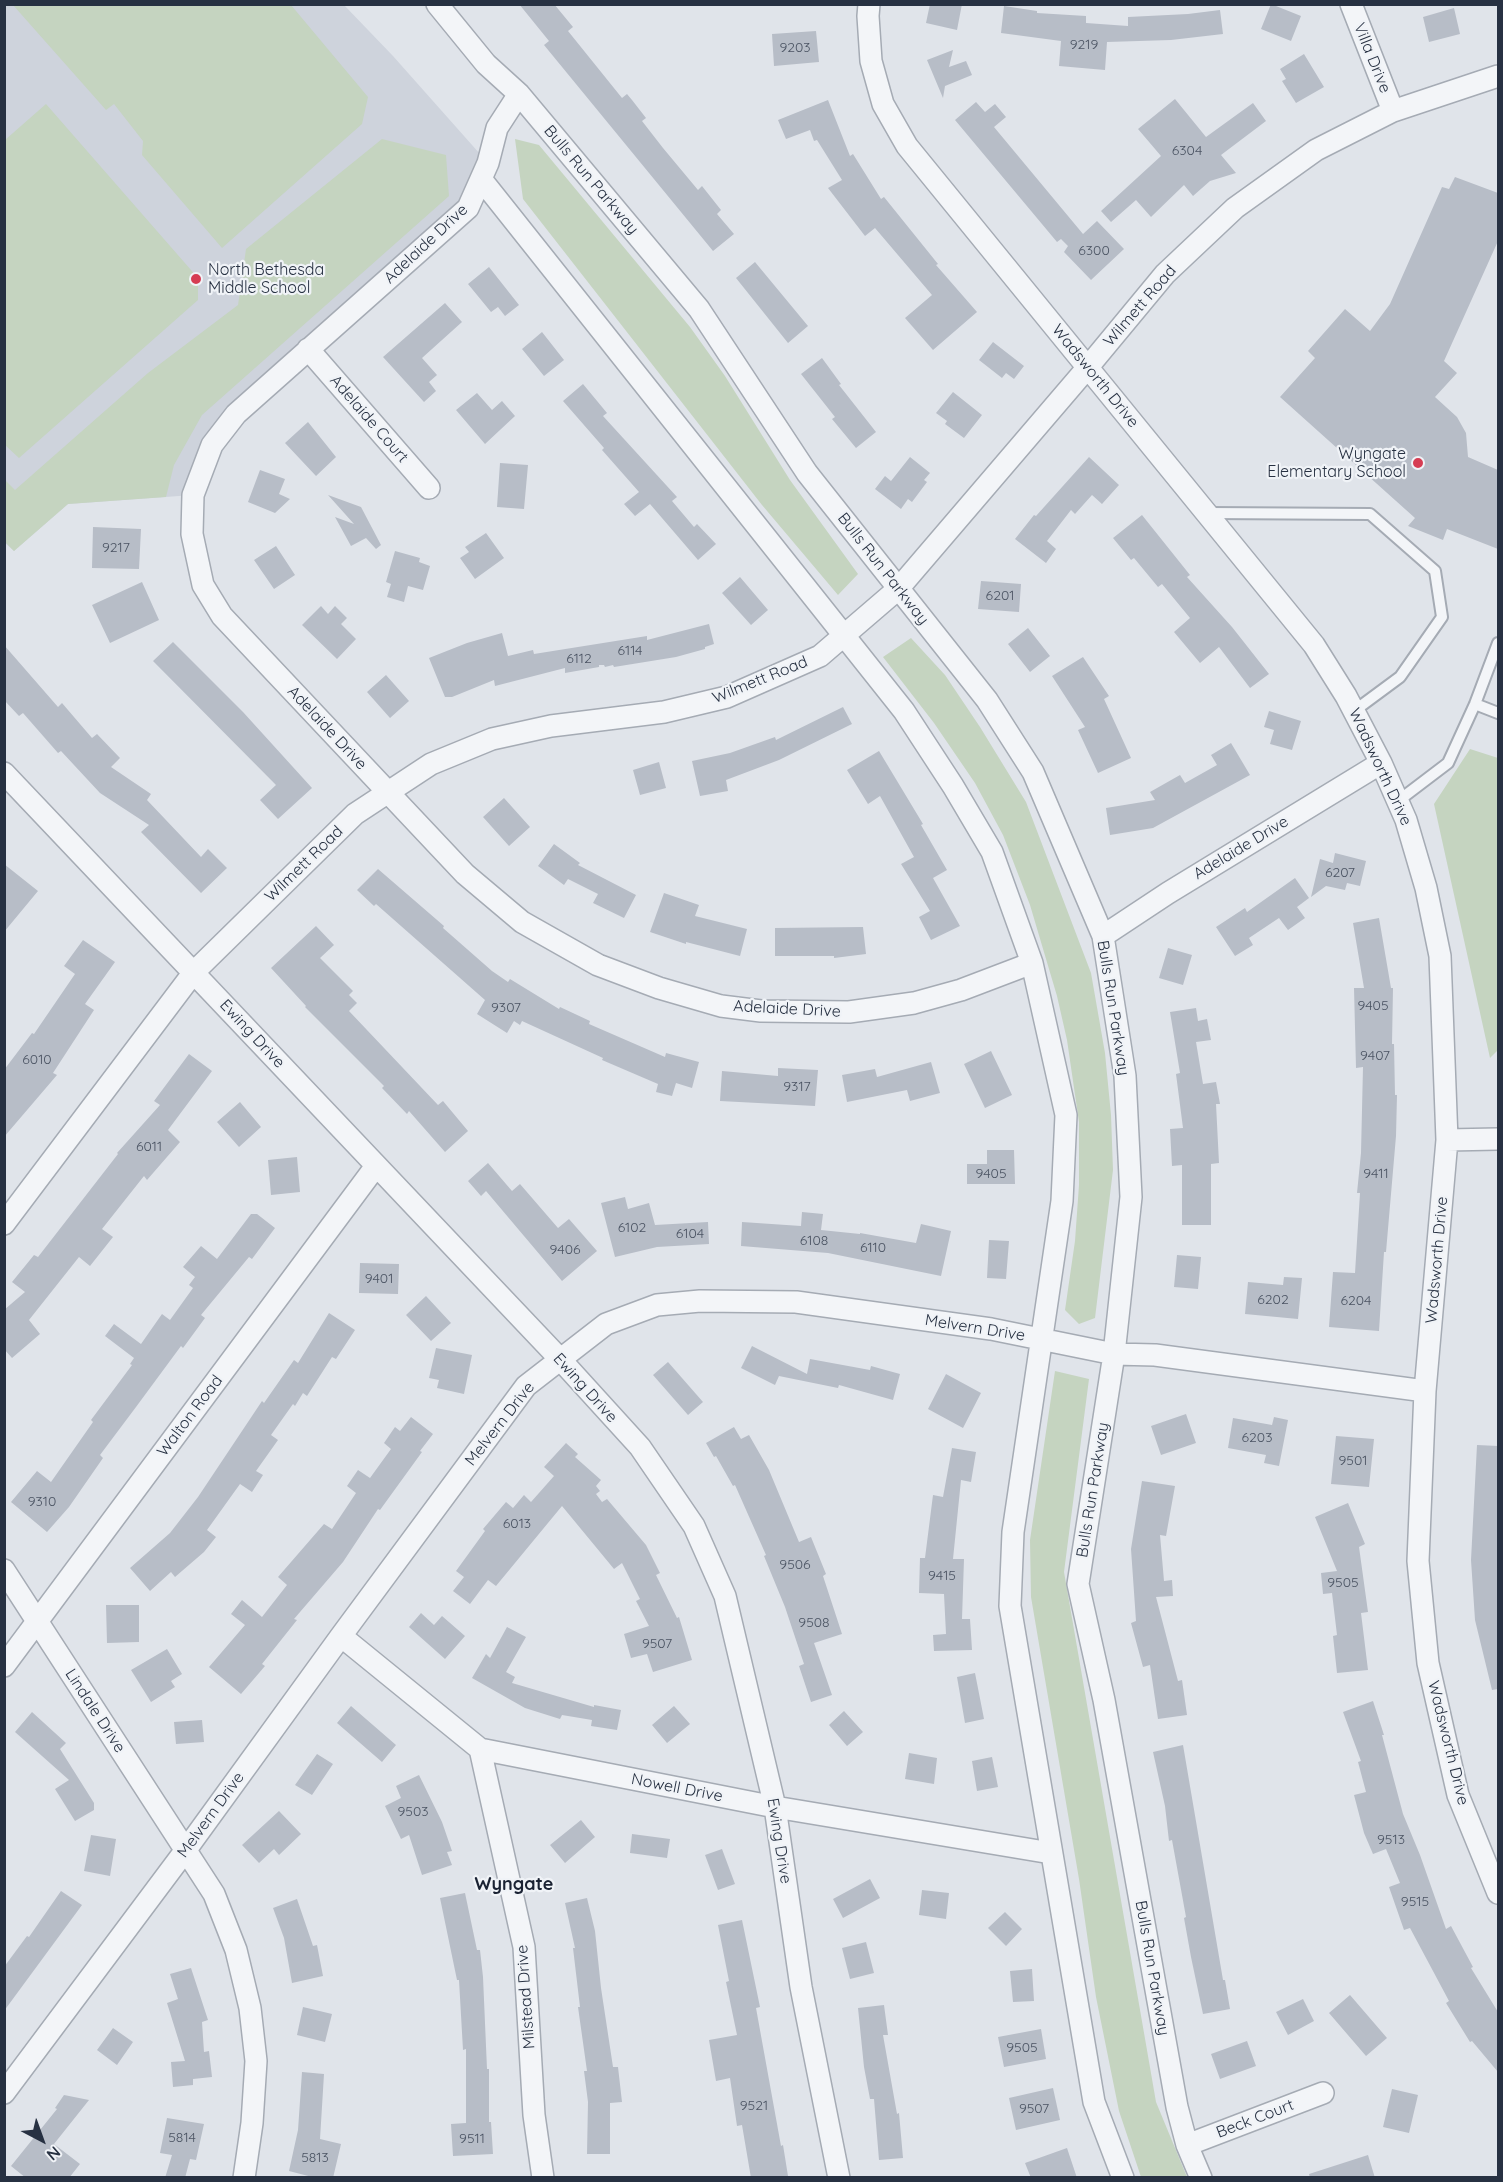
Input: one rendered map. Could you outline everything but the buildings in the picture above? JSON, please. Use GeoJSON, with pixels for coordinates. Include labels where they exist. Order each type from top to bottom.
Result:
{"type":"FeatureCollection","features":[{"type":"Feature","properties":{"kind":"street","name":"Bulls Run Parkway"},"geometry":{"type":"LineString","coordinates":[[438,4],[486,64],[519,94],[699,309],[807,473],[987,700],[1033,772],[1102,936],[1125,1076],[1131,1197],[1114,1354],[1078,1584],[1104,1700],[1177,2107],[1187,2145],[1201,2178]]}},
{"type":"Feature","properties":{"kind":"street","name":"Wadsworth Drive"},"geometry":{"type":"LineString","coordinates":[[869,4],[871,61],[884,104],[907,146],[1314,645],[1354,711],[1398,801],[1426,888],[1440,956],[1447,1140],[1425,1390],[1418,1561],[1428,1663],[1458,1795],[1498,1893]]}},
{"type":"Feature","properties":{"kind":"street","name":"Villa Drive"},"geometry":{"type":"LineString","coordinates":[[1351,4],[1393,111]]}},
{"type":"Feature","properties":{"kind":"street","name":"Wilmett Road"},"geometry":{"type":"LineString","coordinates":[[4,1224],[194,972],[355,814],[431,764],[492,739],[551,726],[664,712],[727,697],[820,656],[898,589],[1165,274],[1235,208],[1316,150],[1393,111],[1498,76]]}},
{"type":"Feature","properties":{"kind":"street","name":"Adelaide Drive"},"geometry":{"type":"LineString","coordinates":[[519,94],[497,128],[488,163],[468,208],[236,414],[212,445],[193,495],[192,534],[203,585],[222,616],[465,874],[522,922],[598,965],[659,988],[721,1006],[760,1011],[860,1011],[914,1003],[961,990],[1032,963]]}},
{"type":"Feature","properties":{"kind":"street"},"geometry":{"type":"LineString","coordinates":[[481,179],[904,711],[953,786],[992,852],[1032,963],[1066,1115],[1062,1201],[1013,1532],[1010,1606],[1095,2102],[1123,2178]]}},
{"type":"Feature","properties":{"kind":"street","name":"Adelaide Court"},"geometry":{"type":"LineString","coordinates":[[308,350],[429,489]]}},
{"type":"Feature","properties":{"kind":"street","name":"Adelaide Drive"},"geometry":{"type":"LineString","coordinates":[[1102,936],[1381,763]]}},
{"type":"Feature","properties":{"kind":"street","name":"Ewing Drive"},"geometry":{"type":"LineString","coordinates":[[4,773],[560,1359],[640,1447],[694,1526],[726,1596],[775,1807],[801,1987],[839,2178]]}},
{"type":"Feature","properties":{"kind":"street"},"geometry":{"type":"LineString","coordinates":[[1447,1140],[1498,1138]]}},
{"type":"Feature","properties":{"kind":"street","name":"Walton Road"},"geometry":{"type":"LineString","coordinates":[[4,1666],[376,1166]]}},
{"type":"Feature","properties":{"kind":"street","name":"Melvern Drive"},"geometry":{"type":"LineString","coordinates":[[4,2093],[185,1851],[526,1386],[606,1324],[657,1305],[700,1301],[796,1302],[991,1329],[1114,1354],[1155,1355],[1425,1390]]}},
{"type":"Feature","properties":{"kind":"street","name":"Lindale Drive"},"geometry":{"type":"LineString","coordinates":[[4,1570],[214,1894],[236,1950],[250,2008],[256,2061],[252,2122],[244,2178]]}},
{"type":"Feature","properties":{"kind":"street","name":"Nowell Drive"},"geometry":{"type":"LineString","coordinates":[[341,1636],[480,1749],[775,1807],[1051,1853]]}},
{"type":"Feature","properties":{"kind":"street","name":"Milstead Drive"},"geometry":{"type":"LineString","coordinates":[[480,1749],[524,1947],[534,2115],[543,2178]]}},
{"type":"Feature","properties":{"kind":"street","name":"Beck Court"},"geometry":{"type":"LineString","coordinates":[[1187,2145],[1323,2093]]}},
{"type":"Feature","properties":{"kind":"lane"},"geometry":{"type":"LineString","coordinates":[[1207,513],[1370,514],[1435,571],[1442,617],[1400,678],[1354,711]]}},
{"type":"Feature","properties":{"kind":"lane"},"geometry":{"type":"LineString","coordinates":[[1398,801],[1448,763],[1475,704],[1498,643]]}},
{"type":"Feature","properties":{"kind":"lane"},"geometry":{"type":"LineString","coordinates":[[1475,704],[1498,713]]}},
{"type":"Feature","properties":{"kind":"shaded area","name":"North Bethesda Middle School"},"geometry":{"type":"Polygon","coordinates":[[[4,5],[344,5],[393,56],[488,163],[468,208],[236,414],[193,495],[68,504],[14,551],[4,542],[4,5]]]}},
{"type":"Feature","properties":{"kind":"green space"},"geometry":{"type":"Polygon","coordinates":[[[13,5],[291,5],[368,97],[362,124],[222,248],[142,155],[143,141],[114,104],[106,110],[13,5]]]}},
{"type":"Feature","properties":{"kind":"green space"},"geometry":{"type":"Polygon","coordinates":[[[46,104],[198,278],[198,300],[19,458],[4,444],[5,140],[46,104]]]}},
{"type":"Feature","properties":{"kind":"green space"},"geometry":{"type":"Polygon","coordinates":[[[382,139],[446,155],[449,196],[202,415],[174,465],[166,497],[68,504],[14,551],[5,542],[5,480],[15,490],[148,373],[238,305],[246,249],[382,139]]]}},
{"type":"Feature","properties":{"kind":"green space"},"geometry":{"type":"Polygon","coordinates":[[[515,139],[539,145],[690,327],[725,376],[790,480],[858,574],[838,595],[762,505],[523,199],[515,139]]]}},
{"type":"Feature","properties":{"kind":"green space"},"geometry":{"type":"Polygon","coordinates":[[[911,638],[945,675],[1026,802],[1091,973],[1105,1053],[1113,1170],[1095,1318],[1079,1324],[1065,1310],[1075,1241],[1079,1185],[1079,1122],[1067,1040],[1057,996],[1030,905],[1003,835],[975,783],[934,723],[883,657],[911,638]]]}},
{"type":"Feature","properties":{"kind":"green space"},"geometry":{"type":"Polygon","coordinates":[[[1470,749],[1498,758],[1498,1050],[1490,1058],[1434,804],[1470,749]]]}},
{"type":"Feature","properties":{"kind":"green space"},"geometry":{"type":"Polygon","coordinates":[[[1055,1371],[1089,1379],[1064,1572],[1156,2102],[1187,2177],[1141,2177],[1119,2111],[1096,1997],[1079,1879],[1031,1597],[1030,1540],[1055,1371]]]}},
{"type":"Feature","properties":{"kind":"place","name":"North Bethesda Middle School"},"geometry":{"type":"Point","coordinates":[196,279]}},
{"type":"Feature","properties":{"kind":"place","name":"Wyngate Elementary School"},"geometry":{"type":"Point","coordinates":[1418,463]}},
{"type":"Feature","properties":{"kind":"district","name":"Wyngate"},"geometry":{"type":"Point","coordinates":[514,1885]}}]}
